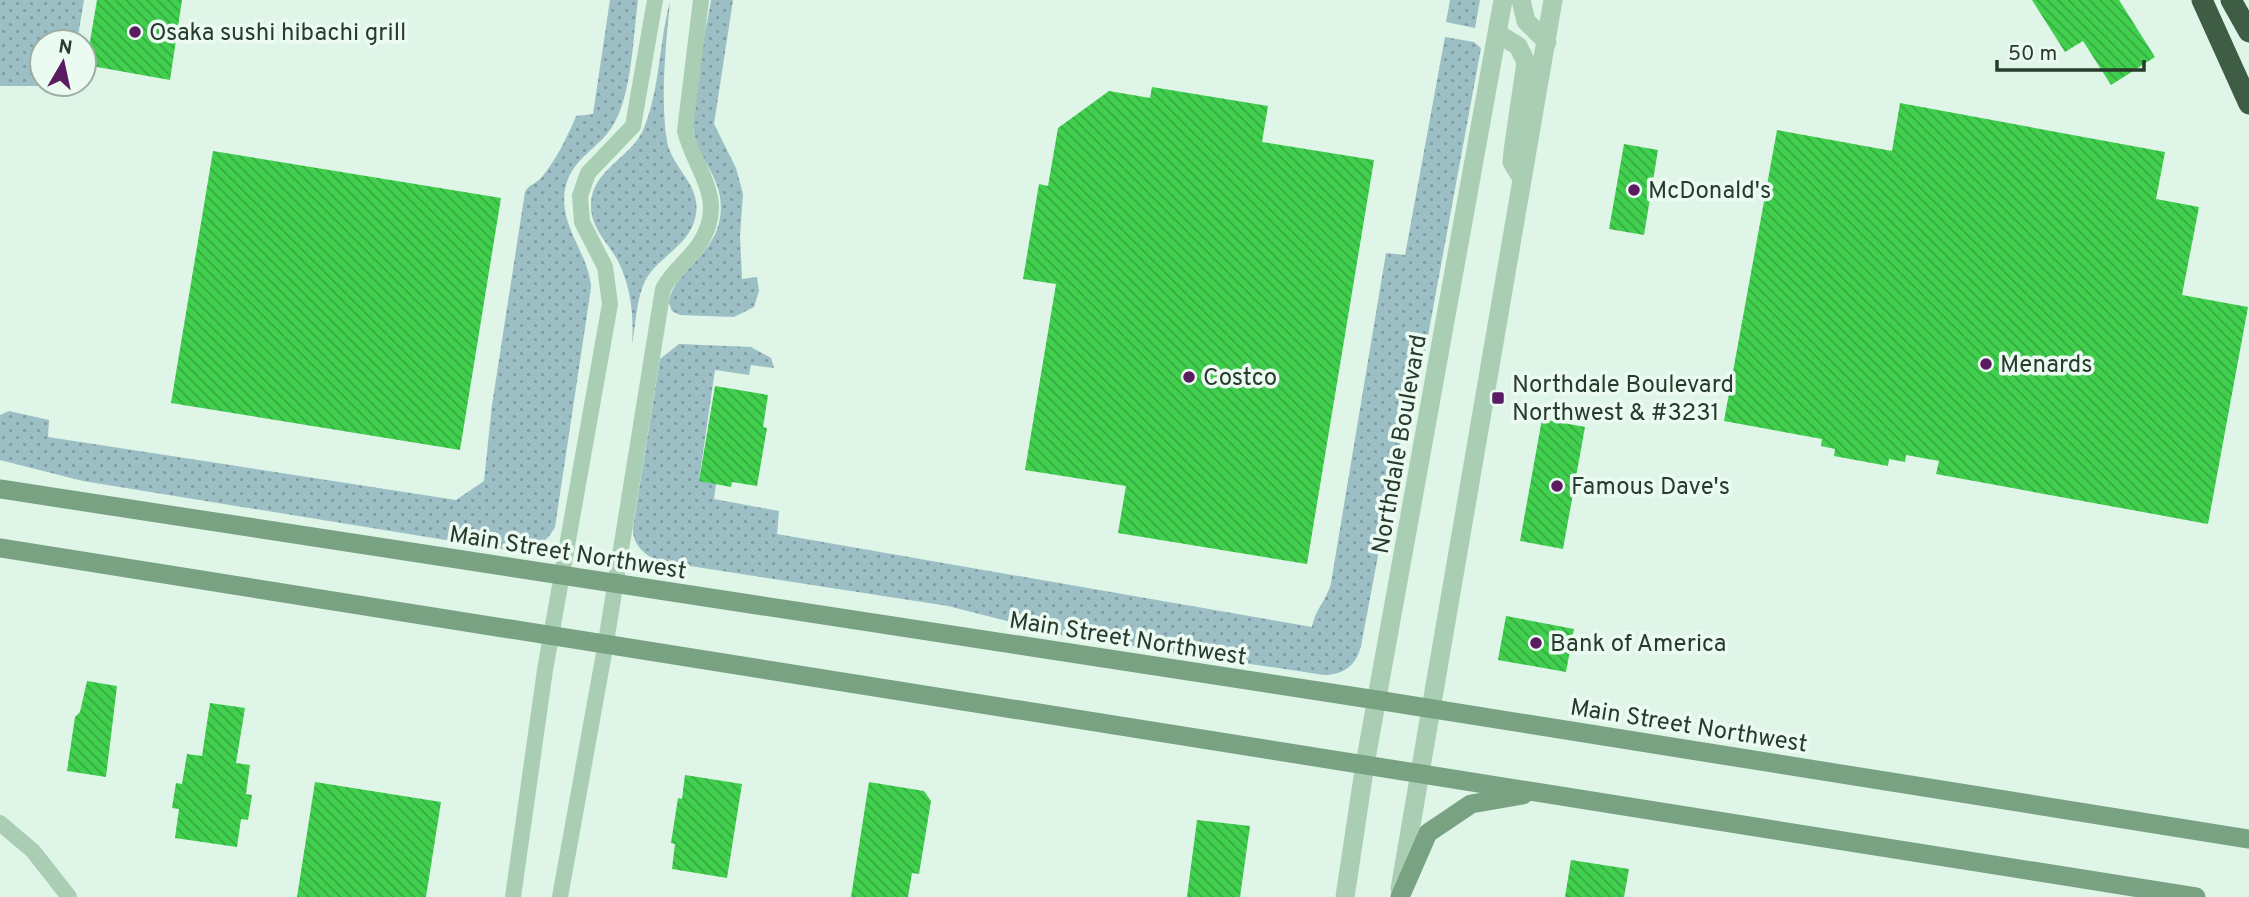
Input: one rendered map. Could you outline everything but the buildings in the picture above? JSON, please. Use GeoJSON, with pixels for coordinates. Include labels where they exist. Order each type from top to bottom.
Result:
{"type":"FeatureCollection","features":[{"type":"Feature","properties":{"kind":"highway"},"geometry":{"type":"LineString","coordinates":[[2202,0],[2249,104]]}},
{"type":"Feature","properties":{"kind":"highway"},"geometry":{"type":"LineString","coordinates":[[2231,0],[2249,32]]}},
{"type":"Feature","properties":{"kind":"main road","name":"Main Street Northwest"},"geometry":{"type":"LineString","coordinates":[[0,489],[1429,708],[2249,839]]}},
{"type":"Feature","properties":{"kind":"main road"},"geometry":{"type":"LineString","coordinates":[[0,548],[553,636],[606,642],[2196,897]]}},
{"type":"Feature","properties":{"kind":"main road"},"geometry":{"type":"LineString","coordinates":[[1400,897],[1428,833],[1471,804],[1539,792]]}},
{"type":"Feature","properties":{"kind":"street"},"geometry":{"type":"LineString","coordinates":[[513,897],[545,670],[564,577],[610,304],[605,267],[582,222],[580,197],[588,173],[633,126],[656,0]]}},
{"type":"Feature","properties":{"kind":"street"},"geometry":{"type":"LineString","coordinates":[[560,897],[606,642],[663,289],[668,278],[700,243],[709,219],[711,194],[702,169],[690,152],[685,131],[701,0]]}},
{"type":"Feature","properties":{"kind":"street","name":"Northdale Boulevard"},"geometry":{"type":"LineString","coordinates":[[1345,897],[1365,764],[1503,0]]}},
{"type":"Feature","properties":{"kind":"street"},"geometry":{"type":"LineString","coordinates":[[1521,0],[1526,21],[1547,42]]}},
{"type":"Feature","properties":{"kind":"street"},"geometry":{"type":"LineString","coordinates":[[1400,897],[1429,708],[1553,0]]}},
{"type":"Feature","properties":{"kind":"street"},"geometry":{"type":"LineString","coordinates":[[1497,33],[1518,46],[1526,62],[1512,162],[1522,178]]}},
{"type":"Feature","properties":{"kind":"street"},"geometry":{"type":"LineString","coordinates":[[0,823],[33,851],[69,897]]}},
{"type":"Feature","properties":{"kind":"shaded area"},"geometry":{"type":"Polygon","coordinates":[[[0,0],[84,0],[79,28],[28,28],[28,86],[0,86],[0,0]]]}},
{"type":"Feature","properties":{"kind":"shaded area"},"geometry":{"type":"Polygon","coordinates":[[[610,0],[638,0],[633,48],[628,83],[619,114],[607,134],[575,167],[566,185],[565,213],[585,262],[591,288],[555,527],[543,542],[527,549],[513,551],[83,481],[0,460],[0,415],[9,411],[49,420],[48,437],[456,500],[484,481],[492,405],[525,192],[542,177],[552,163],[576,116],[593,114],[610,0]]]}},
{"type":"Feature","properties":{"kind":"shaded area"},"geometry":{"type":"Polygon","coordinates":[[[711,0],[733,0],[714,124],[736,168],[743,194],[740,236],[742,279],[757,277],[759,291],[754,307],[734,317],[680,315],[672,311],[669,303],[677,283],[710,244],[720,218],[719,193],[697,144],[693,119],[695,86],[711,0]]]}},
{"type":"Feature","properties":{"kind":"shaded area"},"geometry":{"type":"Polygon","coordinates":[[[1450,0],[1480,0],[1475,28],[1446,22],[1450,0]]]}},
{"type":"Feature","properties":{"kind":"shaded area"},"geometry":{"type":"Polygon","coordinates":[[[670,2],[664,72],[665,125],[670,151],[694,194],[696,214],[688,234],[645,281],[638,304],[632,344],[629,291],[618,261],[596,228],[591,204],[598,182],[631,148],[644,128],[653,97],[670,2]]]}},
{"type":"Feature","properties":{"kind":"shaded area"},"geometry":{"type":"Polygon","coordinates":[[[1445,37],[1474,42],[1481,48],[1423,363],[1397,455],[1361,646],[1356,659],[1348,668],[1324,675],[1066,636],[948,606],[658,561],[643,552],[637,543],[633,527],[660,359],[679,344],[751,347],[771,358],[774,368],[751,365],[749,375],[715,370],[699,480],[716,484],[714,499],[779,511],[777,534],[1312,627],[1331,583],[1386,253],[1405,255],[1445,37]]]}},
{"type":"Feature","properties":{"kind":"place","name":"Osaka sushi hibachi grill"},"geometry":{"type":"Point","coordinates":[135,32]}},
{"type":"Feature","properties":{"kind":"place","name":"McDonald's"},"geometry":{"type":"Point","coordinates":[1634,190]}},
{"type":"Feature","properties":{"kind":"place","name":"Menards"},"geometry":{"type":"Point","coordinates":[1986,364]}},
{"type":"Feature","properties":{"kind":"place","name":"Costco"},"geometry":{"type":"Point","coordinates":[1189,377]}},
{"type":"Feature","properties":{"kind":"place","name":"Northdale Boulevard Northwest & #3231"},"geometry":{"type":"Point","coordinates":[1498,398]}},
{"type":"Feature","properties":{"kind":"place","name":"Famous Dave's"},"geometry":{"type":"Point","coordinates":[1557,486]}},
{"type":"Feature","properties":{"kind":"place","name":"Bank of America"},"geometry":{"type":"Point","coordinates":[1536,643]}}]}
